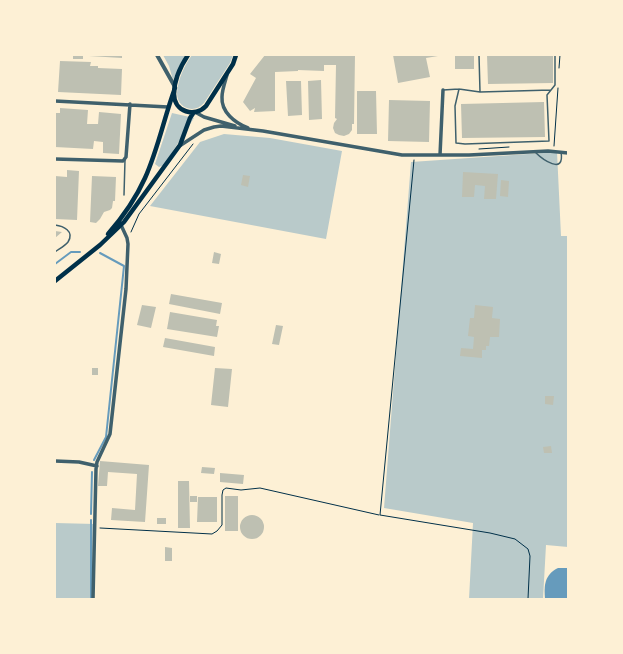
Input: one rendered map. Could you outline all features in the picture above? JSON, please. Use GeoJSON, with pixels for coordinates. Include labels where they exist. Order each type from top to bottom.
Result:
{"type":"FeatureCollection","features":[{"type":"Feature","properties":{"kind":"main road"},"geometry":{"type":"LineString","coordinates":[[100,245],[119,221],[144,181],[156,149],[180,69],[188,55]]}},
{"type":"Feature","properties":{"kind":"main road"},"geometry":{"type":"LineString","coordinates":[[175,87],[174,98],[178,106],[186,112],[201,110],[206,106],[233,64],[237,55]]}},
{"type":"Feature","properties":{"kind":"main road"},"geometry":{"type":"LineString","coordinates":[[55,281],[100,245],[122,225],[180,145],[188,121],[194,112]]}},
{"type":"Feature","properties":{"kind":"street"},"geometry":{"type":"LineString","coordinates":[[157,55],[175,87]]}},
{"type":"Feature","properties":{"kind":"street"},"geometry":{"type":"LineString","coordinates":[[227,73],[222,96],[224,108],[229,115],[240,124],[248,128],[392,154],[414,156],[533,151],[561,151],[568,153]]}},
{"type":"Feature","properties":{"kind":"street"},"geometry":{"type":"LineString","coordinates":[[440,155],[443,90]]}},
{"type":"Feature","properties":{"kind":"street"},"geometry":{"type":"LineString","coordinates":[[55,101],[168,107]]}},
{"type":"Feature","properties":{"kind":"street"},"geometry":{"type":"LineString","coordinates":[[55,159],[122,162],[125,160],[130,104]]}},
{"type":"Feature","properties":{"kind":"street"},"geometry":{"type":"LineString","coordinates":[[194,112],[204,117],[244,129]]}},
{"type":"Feature","properties":{"kind":"street"},"geometry":{"type":"LineString","coordinates":[[180,145],[198,133],[209,128],[221,126],[263,131]]}},
{"type":"Feature","properties":{"kind":"street"},"geometry":{"type":"LineString","coordinates":[[93,599],[97,466],[110,434],[126,289],[128,250],[127,238],[122,225]]}},
{"type":"Feature","properties":{"kind":"street"},"geometry":{"type":"LineString","coordinates":[[55,461],[79,462],[97,466]]}},
{"type":"Feature","properties":{"kind":"lane"},"geometry":{"type":"LineString","coordinates":[[479,55],[480,92]]}},
{"type":"Feature","properties":{"kind":"lane"},"geometry":{"type":"LineString","coordinates":[[459,89],[455,106],[456,143],[466,144],[549,140],[547,95],[555,85],[555,55]]}},
{"type":"Feature","properties":{"kind":"lane"},"geometry":{"type":"LineString","coordinates":[[443,90],[459,89],[480,92],[551,90]]}},
{"type":"Feature","properties":{"kind":"lane"},"geometry":{"type":"LineString","coordinates":[[533,151],[544,160],[556,164],[561,161],[561,151]]}},
{"type":"Feature","properties":{"kind":"lane"},"geometry":{"type":"LineString","coordinates":[[124,195],[125,160]]}},
{"type":"Feature","properties":{"kind":"lane"},"geometry":{"type":"LineString","coordinates":[[55,225],[66,228],[70,232],[70,236],[67,244],[55,252]]}},
{"type":"Feature","properties":{"kind":"path"},"geometry":{"type":"LineString","coordinates":[[559,70],[560,55]]}},
{"type":"Feature","properties":{"kind":"path"},"geometry":{"type":"LineString","coordinates":[[554,151],[558,84]]}},
{"type":"Feature","properties":{"kind":"path"},"geometry":{"type":"LineString","coordinates":[[127,238],[133,229],[139,214],[192,144],[197,140]]}},
{"type":"Feature","properties":{"kind":"path"},"geometry":{"type":"LineString","coordinates":[[480,149],[511,147]]}},
{"type":"Feature","properties":{"kind":"path"},"geometry":{"type":"LineString","coordinates":[[380,515],[414,156]]}},
{"type":"Feature","properties":{"kind":"path"},"geometry":{"type":"LineString","coordinates":[[96,528],[212,534],[222,525],[223,490],[226,488],[241,490],[260,488],[380,515],[490,533],[515,539],[528,549],[530,556],[528,599]]}},
{"type":"Feature","properties":{"kind":"shaded area"},"geometry":{"type":"Polygon","coordinates":[[[163,55],[185,55],[173,80],[169,66],[163,55]]]}},
{"type":"Feature","properties":{"kind":"shaded area"},"geometry":{"type":"Polygon","coordinates":[[[192,55],[233,55],[230,63],[204,103],[192,109],[183,106],[180,103],[177,93],[182,73],[192,55]]]}},
{"type":"Feature","properties":{"kind":"shaded area"},"geometry":{"type":"Polygon","coordinates":[[[172,113],[194,118],[164,165],[159,167],[155,164],[172,113]]]}},
{"type":"Feature","properties":{"kind":"shaded area"},"geometry":{"type":"Polygon","coordinates":[[[224,134],[270,138],[342,151],[326,239],[150,206],[200,142],[224,134]]]}},
{"type":"Feature","properties":{"kind":"shaded area"},"geometry":{"type":"Polygon","coordinates":[[[557,152],[561,236],[568,236],[568,547],[546,545],[543,599],[469,599],[473,523],[384,508],[411,162],[557,152]]]}},
{"type":"Feature","properties":{"kind":"shaded area"},"geometry":{"type":"Polygon","coordinates":[[[55,523],[95,524],[92,599],[55,599],[55,523]]]}},
{"type":"Feature","properties":{"kind":"water"},"geometry":{"type":"Polygon","coordinates":[[[558,568],[568,568],[568,599],[545,599],[547,577],[558,568]]]}},
{"type":"Feature","properties":{"kind":"building"},"geometry":{"type":"Polygon","coordinates":[[[73,55],[83,55],[83,59],[73,59],[73,55]]]}},
{"type":"Feature","properties":{"kind":"building"},"geometry":{"type":"Polygon","coordinates":[[[122,55],[122,58],[89,56],[122,55]]]}},
{"type":"Feature","properties":{"kind":"building"},"geometry":{"type":"Polygon","coordinates":[[[265,55],[355,55],[354,124],[352,124],[352,130],[349,134],[344,136],[339,135],[335,133],[333,128],[337,119],[335,118],[336,65],[324,65],[324,71],[298,70],[275,72],[275,111],[254,112],[255,108],[250,111],[243,102],[256,78],[250,74],[265,55]]]}},
{"type":"Feature","properties":{"kind":"building"},"geometry":{"type":"Polygon","coordinates":[[[393,55],[438,56],[426,58],[430,77],[398,83],[393,55]]]}},
{"type":"Feature","properties":{"kind":"building"},"geometry":{"type":"Polygon","coordinates":[[[455,55],[474,55],[474,69],[455,69],[455,55]]]}},
{"type":"Feature","properties":{"kind":"building"},"geometry":{"type":"Polygon","coordinates":[[[487,55],[553,55],[553,83],[488,84],[487,55]]]}},
{"type":"Feature","properties":{"kind":"building"},"geometry":{"type":"Polygon","coordinates":[[[60,61],[91,62],[90,66],[98,66],[98,68],[122,69],[121,95],[58,92],[60,61]]]}},
{"type":"Feature","properties":{"kind":"building"},"geometry":{"type":"Polygon","coordinates":[[[321,80],[322,119],[309,120],[308,81],[321,80]]]}},
{"type":"Feature","properties":{"kind":"building"},"geometry":{"type":"Polygon","coordinates":[[[286,81],[301,81],[302,115],[288,116],[286,81]]]}},
{"type":"Feature","properties":{"kind":"building"},"geometry":{"type":"Polygon","coordinates":[[[357,91],[376,91],[377,134],[357,134],[357,91]]]}},
{"type":"Feature","properties":{"kind":"building"},"geometry":{"type":"Polygon","coordinates":[[[389,100],[430,101],[429,142],[388,141],[389,100]]]}},
{"type":"Feature","properties":{"kind":"building"},"geometry":{"type":"Polygon","coordinates":[[[544,102],[545,137],[462,138],[461,104],[544,102]]]}},
{"type":"Feature","properties":{"kind":"building"},"geometry":{"type":"Polygon","coordinates":[[[60,108],[88,110],[87,124],[98,124],[99,112],[121,114],[119,154],[103,153],[103,142],[94,141],[93,149],[55,147],[55,113],[60,113],[60,108]]]}},
{"type":"Feature","properties":{"kind":"building"},"geometry":{"type":"Polygon","coordinates":[[[67,170],[79,171],[77,220],[55,219],[55,176],[67,177],[67,170]]]}},
{"type":"Feature","properties":{"kind":"building"},"geometry":{"type":"Polygon","coordinates":[[[463,172],[498,174],[496,199],[484,199],[485,186],[475,185],[474,197],[462,197],[463,172]]]}},
{"type":"Feature","properties":{"kind":"building"},"geometry":{"type":"Polygon","coordinates":[[[243,175],[250,176],[248,187],[241,185],[243,175]]]}},
{"type":"Feature","properties":{"kind":"building"},"geometry":{"type":"Polygon","coordinates":[[[92,176],[116,177],[115,201],[113,201],[112,208],[104,212],[96,223],[90,222],[92,176]]]}},
{"type":"Feature","properties":{"kind":"building"},"geometry":{"type":"Polygon","coordinates":[[[501,180],[509,181],[508,197],[500,196],[501,180]]]}},
{"type":"Feature","properties":{"kind":"building"},"geometry":{"type":"Polygon","coordinates":[[[55,231],[62,232],[55,238],[55,231]]]}},
{"type":"Feature","properties":{"kind":"building"},"geometry":{"type":"Polygon","coordinates":[[[214,252],[221,254],[219,264],[212,263],[214,252]]]}},
{"type":"Feature","properties":{"kind":"building"},"geometry":{"type":"Polygon","coordinates":[[[171,294],[222,303],[220,314],[169,304],[171,294]]]}},
{"type":"Feature","properties":{"kind":"building"},"geometry":{"type":"Polygon","coordinates":[[[142,305],[156,307],[151,328],[137,325],[142,305]]]}},
{"type":"Feature","properties":{"kind":"building"},"geometry":{"type":"Polygon","coordinates":[[[475,305],[493,307],[492,318],[500,319],[499,337],[490,337],[489,346],[486,346],[486,350],[482,350],[482,358],[460,356],[461,348],[473,349],[474,337],[468,336],[470,318],[474,318],[475,305]]]}},
{"type":"Feature","properties":{"kind":"building"},"geometry":{"type":"Polygon","coordinates":[[[170,312],[217,320],[216,326],[219,326],[217,337],[167,329],[170,312]]]}},
{"type":"Feature","properties":{"kind":"building"},"geometry":{"type":"Polygon","coordinates":[[[276,325],[283,326],[279,345],[272,344],[276,325]]]}},
{"type":"Feature","properties":{"kind":"building"},"geometry":{"type":"Polygon","coordinates":[[[165,338],[215,347],[214,356],[163,347],[165,338]]]}},
{"type":"Feature","properties":{"kind":"building"},"geometry":{"type":"Polygon","coordinates":[[[92,368],[98,368],[98,375],[92,375],[92,368]]]}},
{"type":"Feature","properties":{"kind":"building"},"geometry":{"type":"Polygon","coordinates":[[[215,368],[232,369],[228,407],[211,405],[215,368]]]}},
{"type":"Feature","properties":{"kind":"building"},"geometry":{"type":"Polygon","coordinates":[[[545,396],[554,396],[553,405],[545,404],[545,396]]]}},
{"type":"Feature","properties":{"kind":"building"},"geometry":{"type":"Polygon","coordinates":[[[551,446],[552,453],[544,453],[543,447],[551,446]]]}},
{"type":"Feature","properties":{"kind":"building"},"geometry":{"type":"Polygon","coordinates":[[[100,461],[149,465],[145,522],[111,520],[112,508],[135,510],[137,474],[108,472],[107,486],[98,486],[100,461]]]}},
{"type":"Feature","properties":{"kind":"building"},"geometry":{"type":"Polygon","coordinates":[[[202,467],[215,468],[214,474],[201,473],[202,467]]]}},
{"type":"Feature","properties":{"kind":"building"},"geometry":{"type":"Polygon","coordinates":[[[220,473],[244,475],[243,484],[220,482],[220,473]]]}},
{"type":"Feature","properties":{"kind":"building"},"geometry":{"type":"Polygon","coordinates":[[[178,481],[189,481],[190,528],[178,528],[178,481]]]}},
{"type":"Feature","properties":{"kind":"building"},"geometry":{"type":"Polygon","coordinates":[[[190,496],[197,496],[197,502],[190,502],[190,496]]]}},
{"type":"Feature","properties":{"kind":"building"},"geometry":{"type":"Polygon","coordinates":[[[225,496],[238,496],[238,531],[225,531],[225,496]]]}},
{"type":"Feature","properties":{"kind":"building"},"geometry":{"type":"Polygon","coordinates":[[[198,497],[217,497],[217,522],[197,522],[198,497]]]}},
{"type":"Feature","properties":{"kind":"building"},"geometry":{"type":"Polygon","coordinates":[[[252,515],[257,516],[263,522],[263,532],[257,538],[252,539],[247,538],[241,532],[240,527],[241,522],[247,516],[252,515]]]}},
{"type":"Feature","properties":{"kind":"building"},"geometry":{"type":"Polygon","coordinates":[[[157,518],[166,518],[166,524],[157,524],[157,518]]]}},
{"type":"Feature","properties":{"kind":"building"},"geometry":{"type":"Polygon","coordinates":[[[165,547],[172,548],[172,561],[165,561],[165,547]]]}},
{"type":"Feature","properties":{"kind":"waterway"},"geometry":{"type":"LineString","coordinates":[[55,264],[71,252],[80,252]]}},
{"type":"Feature","properties":{"kind":"waterway"},"geometry":{"type":"LineString","coordinates":[[94,460],[106,437],[124,266],[100,253]]}},
{"type":"Feature","properties":{"kind":"waterway"},"geometry":{"type":"LineString","coordinates":[[91,514],[92,472]]}},
{"type":"Feature","properties":{"kind":"waterway"},"geometry":{"type":"LineString","coordinates":[[91,520],[91,599]]}}]}
